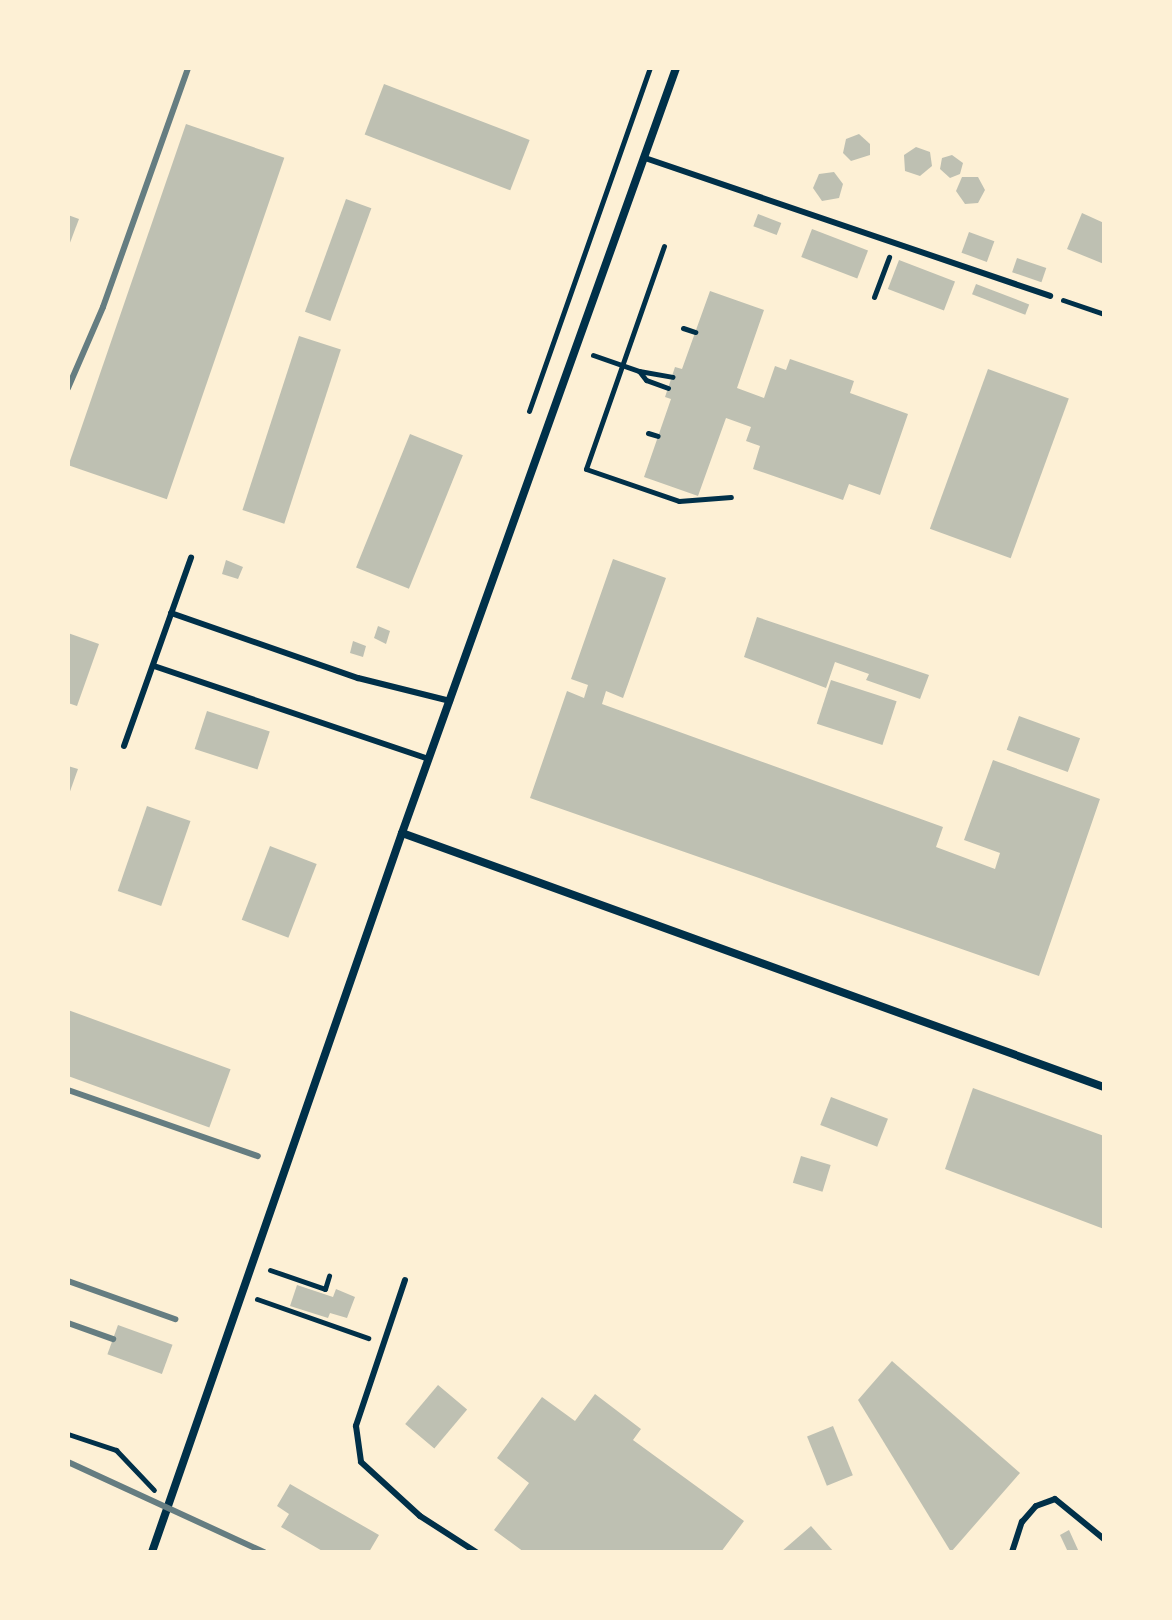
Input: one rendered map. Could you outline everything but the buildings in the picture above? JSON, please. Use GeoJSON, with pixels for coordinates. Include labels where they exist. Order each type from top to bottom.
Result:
{"type":"FeatureCollection","features":[{"type":"Feature","properties":{"kind":"street"},"geometry":{"type":"LineString","coordinates":[[152,1552],[402,833],[676,68]]}},
{"type":"Feature","properties":{"kind":"street"},"geometry":{"type":"LineString","coordinates":[[402,833],[1104,1087]]}},
{"type":"Feature","properties":{"kind":"lane"},"geometry":{"type":"LineString","coordinates":[[645,158],[1050,296]]}},
{"type":"Feature","properties":{"kind":"lane"},"geometry":{"type":"LineString","coordinates":[[124,746],[191,558]]}},
{"type":"Feature","properties":{"kind":"lane"},"geometry":{"type":"LineString","coordinates":[[171,613],[358,678],[450,701]]}},
{"type":"Feature","properties":{"kind":"lane"},"geometry":{"type":"LineString","coordinates":[[154,666],[429,759]]}},
{"type":"Feature","properties":{"kind":"lane"},"geometry":{"type":"LineString","coordinates":[[405,1280],[356,1426],[361,1462],[420,1516],[476,1552]]}},
{"type":"Feature","properties":{"kind":"lane"},"geometry":{"type":"LineString","coordinates":[[1012,1552],[1022,1522],[1036,1506],[1055,1499],[1104,1539]]}},
{"type":"Feature","properties":{"kind":"path"},"geometry":{"type":"LineString","coordinates":[[526,421],[650,68]]}},
{"type":"Feature","properties":{"kind":"path"},"geometry":{"type":"LineString","coordinates":[[874,297],[894,243]]}},
{"type":"Feature","properties":{"kind":"path"},"geometry":{"type":"LineString","coordinates":[[664,246],[586,469],[679,501],[731,497]]}},
{"type":"Feature","properties":{"kind":"path"},"geometry":{"type":"LineString","coordinates":[[1050,296],[1104,314]]}},
{"type":"Feature","properties":{"kind":"path"},"geometry":{"type":"LineString","coordinates":[[683,328],[695,332]]}},
{"type":"Feature","properties":{"kind":"path"},"geometry":{"type":"LineString","coordinates":[[577,349],[639,371],[672,377]]}},
{"type":"Feature","properties":{"kind":"path"},"geometry":{"type":"LineString","coordinates":[[639,371],[646,380],[668,388]]}},
{"type":"Feature","properties":{"kind":"path"},"geometry":{"type":"LineString","coordinates":[[648,433],[658,436]]}},
{"type":"Feature","properties":{"kind":"path"},"geometry":{"type":"LineString","coordinates":[[254,1265],[325,1289],[329,1276]]}},
{"type":"Feature","properties":{"kind":"path"},"geometry":{"type":"LineString","coordinates":[[243,1294],[384,1344]]}},
{"type":"Feature","properties":{"kind":"path"},"geometry":{"type":"LineString","coordinates":[[68,1434],[116,1450],[155,1491]]}},
{"type":"Feature","properties":{"kind":"railway"},"geometry":{"type":"LineString","coordinates":[[68,388],[103,307],[188,68]]}},
{"type":"Feature","properties":{"kind":"railway"},"geometry":{"type":"LineString","coordinates":[[68,1090],[258,1156]]}},
{"type":"Feature","properties":{"kind":"railway"},"geometry":{"type":"LineString","coordinates":[[68,1281],[175,1319]]}},
{"type":"Feature","properties":{"kind":"railway"},"geometry":{"type":"LineString","coordinates":[[68,1323],[113,1339]]}},
{"type":"Feature","properties":{"kind":"railway"},"geometry":{"type":"LineString","coordinates":[[68,1462],[264,1552]]}}]}
